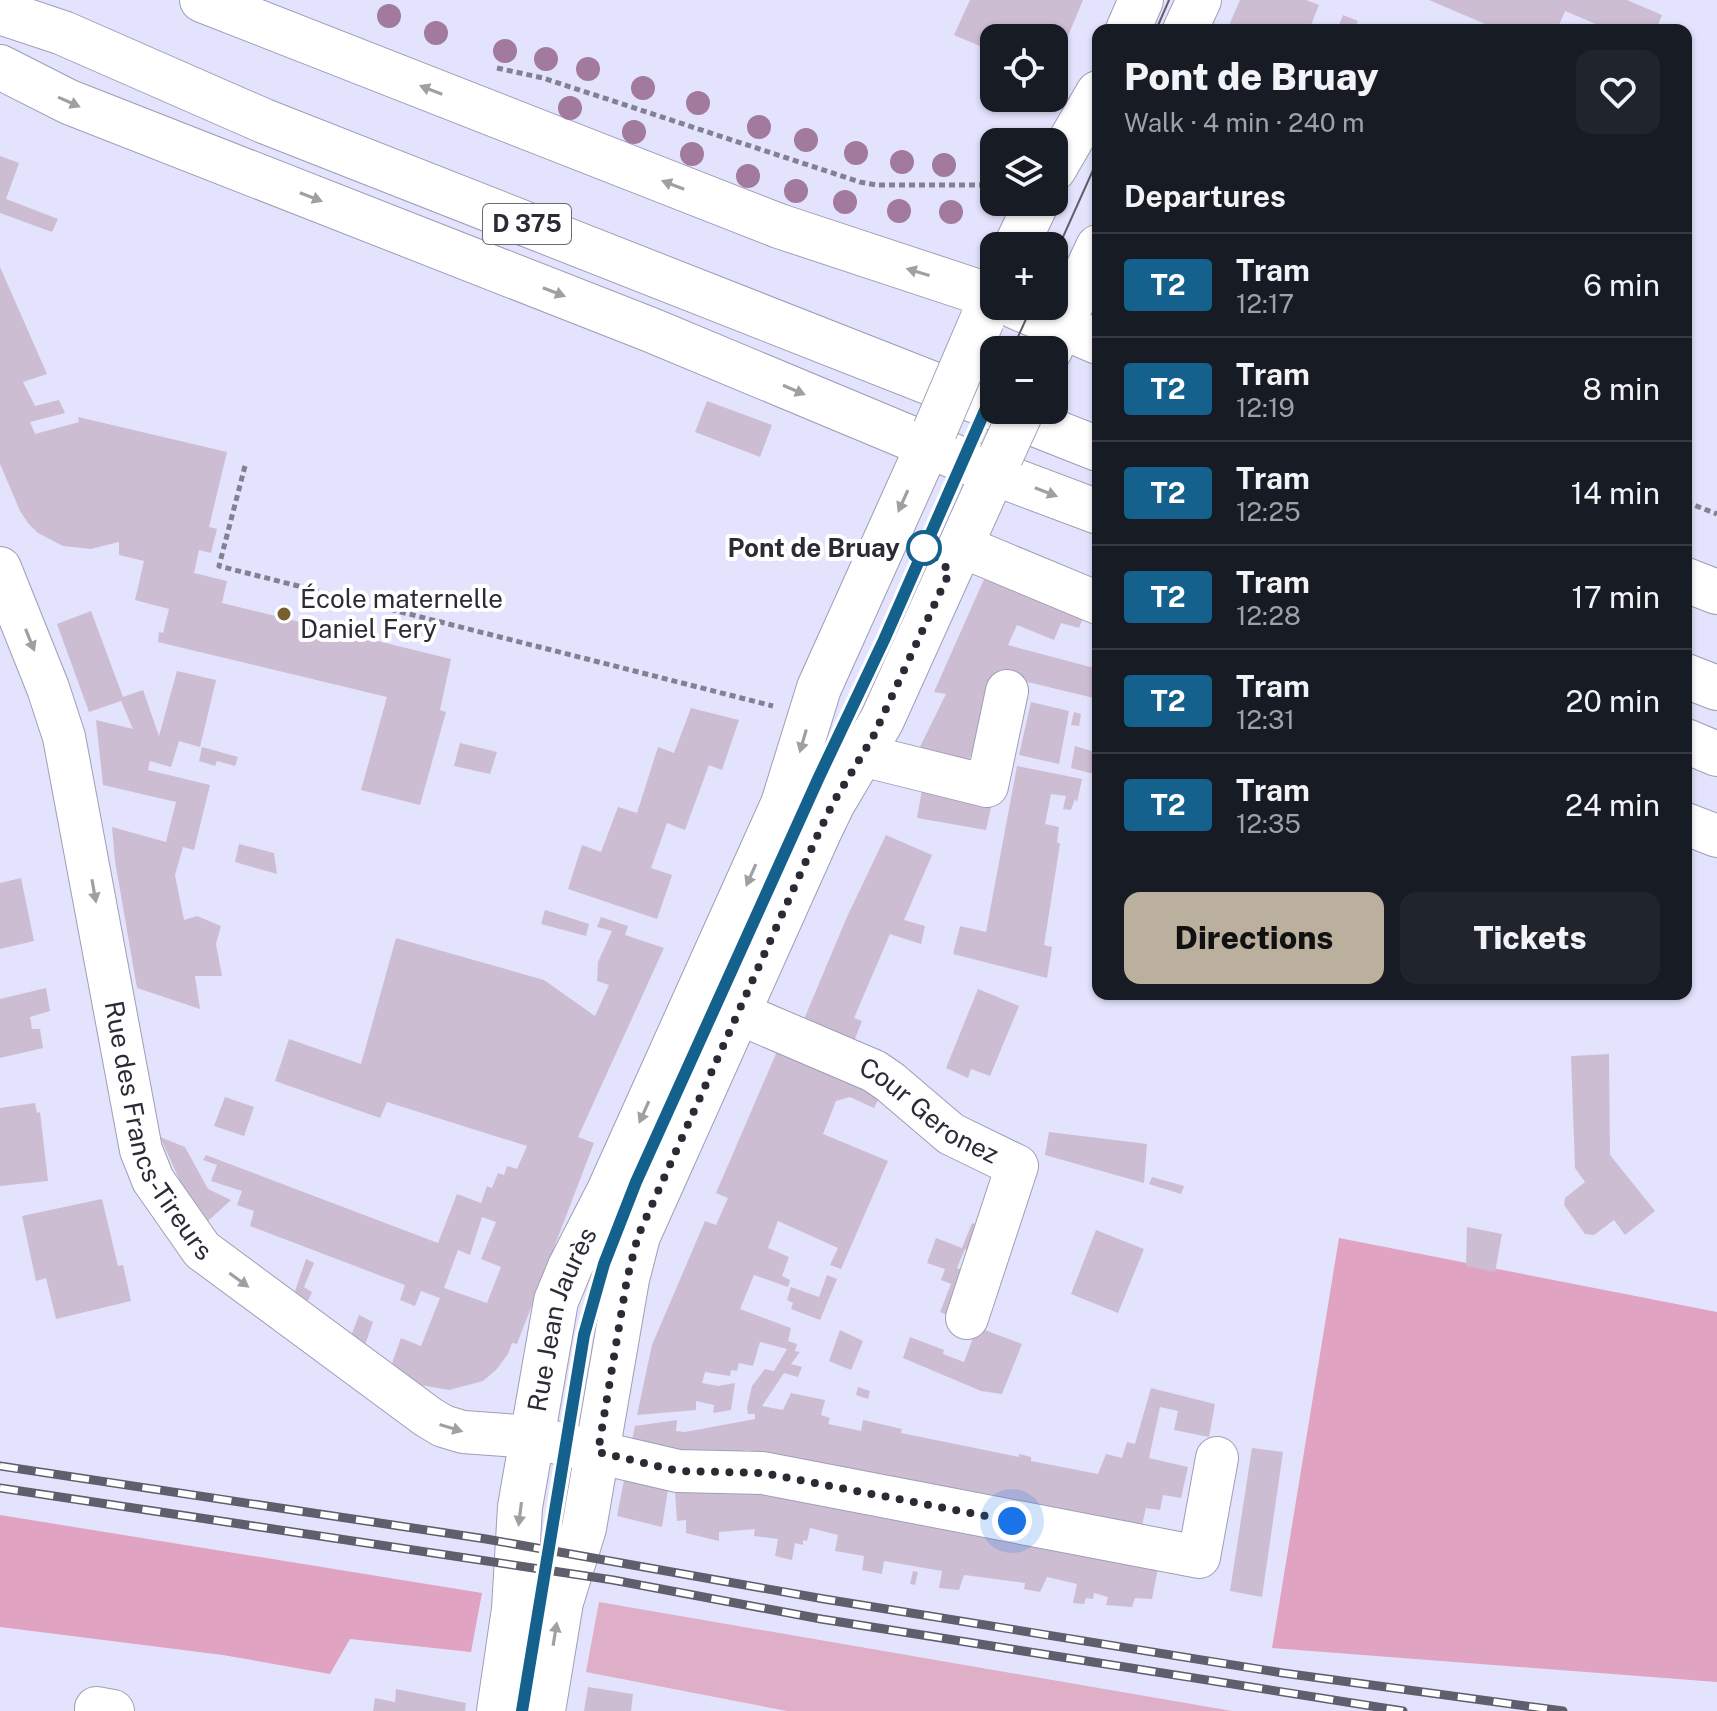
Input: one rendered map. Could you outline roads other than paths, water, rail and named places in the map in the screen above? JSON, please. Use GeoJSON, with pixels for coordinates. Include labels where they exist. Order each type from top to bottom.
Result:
{"type":"FeatureCollection","features":[{"type":"Feature","properties":{"kind":"main road","name":"D 375"},"geometry":{"type":"LineString","coordinates":[[5,0],[63,33]]}},
{"type":"Feature","properties":{"kind":"main road"},"geometry":{"type":"LineString","coordinates":[[202,0],[779,226],[980,297]]}},
{"type":"Feature","properties":{"kind":"main road"},"geometry":{"type":"LineString","coordinates":[[1131,24],[1141,0]]}},
{"type":"Feature","properties":{"kind":"main road"},"geometry":{"type":"LineString","coordinates":[[1188,24],[1199,0]]}},
{"type":"Feature","properties":{"kind":"main road","name":"D 375"},"geometry":{"type":"LineString","coordinates":[[0,12],[63,33],[264,121],[980,403]]}},
{"type":"Feature","properties":{"kind":"main road"},"geometry":{"type":"LineString","coordinates":[[0,67],[69,102],[931,437],[1092,509]]}},
{"type":"Feature","properties":{"kind":"main road"},"geometry":{"type":"LineString","coordinates":[[1068,145],[1092,103]]}},
{"type":"Feature","properties":{"kind":"main road"},"geometry":{"type":"LineString","coordinates":[[1067,336],[1092,264]]}},
{"type":"Feature","properties":{"kind":"main road","name":"Rue Jean Jaurès"},"geometry":{"type":"LineString","coordinates":[[499,1711],[514,1609],[520,1507],[560,1290],[609,1191],[783,804],[819,688],[986,320]]}},
{"type":"Feature","properties":{"kind":"main road"},"geometry":{"type":"LineString","coordinates":[[1026,320],[1054,336]]}},
{"type":"Feature","properties":{"kind":"main road","name":"Rue Jean Jaurès"},"geometry":{"type":"LineString","coordinates":[[543,1711],[561,1602],[581,1540],[627,1279],[638,1236],[822,825],[882,720],[1016,424]]}},
{"type":"Feature","properties":{"kind":"main road","name":"D 375"},"geometry":{"type":"LineString","coordinates":[[1034,424],[1092,447]]}},
{"type":"Feature","properties":{"kind":"main road"},"geometry":{"type":"LineString","coordinates":[[1692,582],[1717,592]]}},
{"type":"Feature","properties":{"kind":"main road"},"geometry":{"type":"LineString","coordinates":[[1692,678],[1717,688]]}},
{"type":"Feature","properties":{"kind":"main road"},"geometry":{"type":"LineString","coordinates":[[1692,744],[1717,754]]}},
{"type":"Feature","properties":{"kind":"street"},"geometry":{"type":"LineString","coordinates":[[961,546],[1092,601]]}},
{"type":"Feature","properties":{"kind":"street","name":"Rue des Francs-Tireurs"},"geometry":{"type":"LineString","coordinates":[[0,568],[64,737],[141,1150],[153,1180],[191,1237],[214,1261],[428,1417],[463,1432],[532,1437],[678,1471],[763,1473],[1199,1557],[1217,1458]]}},
{"type":"Feature","properties":{"kind":"street"},"geometry":{"type":"LineString","coordinates":[[862,755],[987,786],[1007,691]]}},
{"type":"Feature","properties":{"kind":"street"},"geometry":{"type":"LineString","coordinates":[[1692,826],[1717,836]]}},
{"type":"Feature","properties":{"kind":"street","name":"Cour Geronez"},"geometry":{"type":"LineString","coordinates":[[738,1013],[874,1071],[951,1134],[1017,1166],[967,1318]]}},
{"type":"Feature","properties":{"kind":"street"},"geometry":{"type":"LineString","coordinates":[[96,1711],[96,1708],[113,1711]]}},
{"type":"Feature","properties":{"kind":"tram line"},"geometry":{"type":"LineString","coordinates":[[1159,24],[1169,0]]}},
{"type":"Feature","properties":{"kind":"tram line"},"geometry":{"type":"LineString","coordinates":[[1065,232],[1092,172]]}},
{"type":"Feature","properties":{"kind":"tram line"},"geometry":{"type":"LineString","coordinates":[[1018,336],[1026,320]]}},
{"type":"Feature","properties":{"kind":"tram line"},"geometry":{"type":"LineString","coordinates":[[521,1711],[584,1335],[604,1264],[636,1182],[884,640],[980,422]]}},
{"type":"Feature","properties":{"kind":"tram line","name":"T2"},"geometry":{"type":"LineString","coordinates":[[522,1711],[564,1444],[589,1312],[604,1264],[636,1182],[884,640],[980,422]]}},
{"type":"Feature","properties":{"kind":"railway"},"geometry":{"type":"LineString","coordinates":[[0,1466],[486,1539],[824,1599],[1283,1673],[1563,1711]]}},
{"type":"Feature","properties":{"kind":"railway"},"geometry":{"type":"LineString","coordinates":[[0,1488],[613,1580],[821,1619],[1403,1711]]}},
{"type":"Feature","properties":{"kind":"place","name":"Pont de Bruay"},"geometry":{"type":"Point","coordinates":[924,548]}},
{"type":"Feature","properties":{"kind":"place","name":"École maternelle Daniel Fery"},"geometry":{"type":"Point","coordinates":[284,614]}}]}
